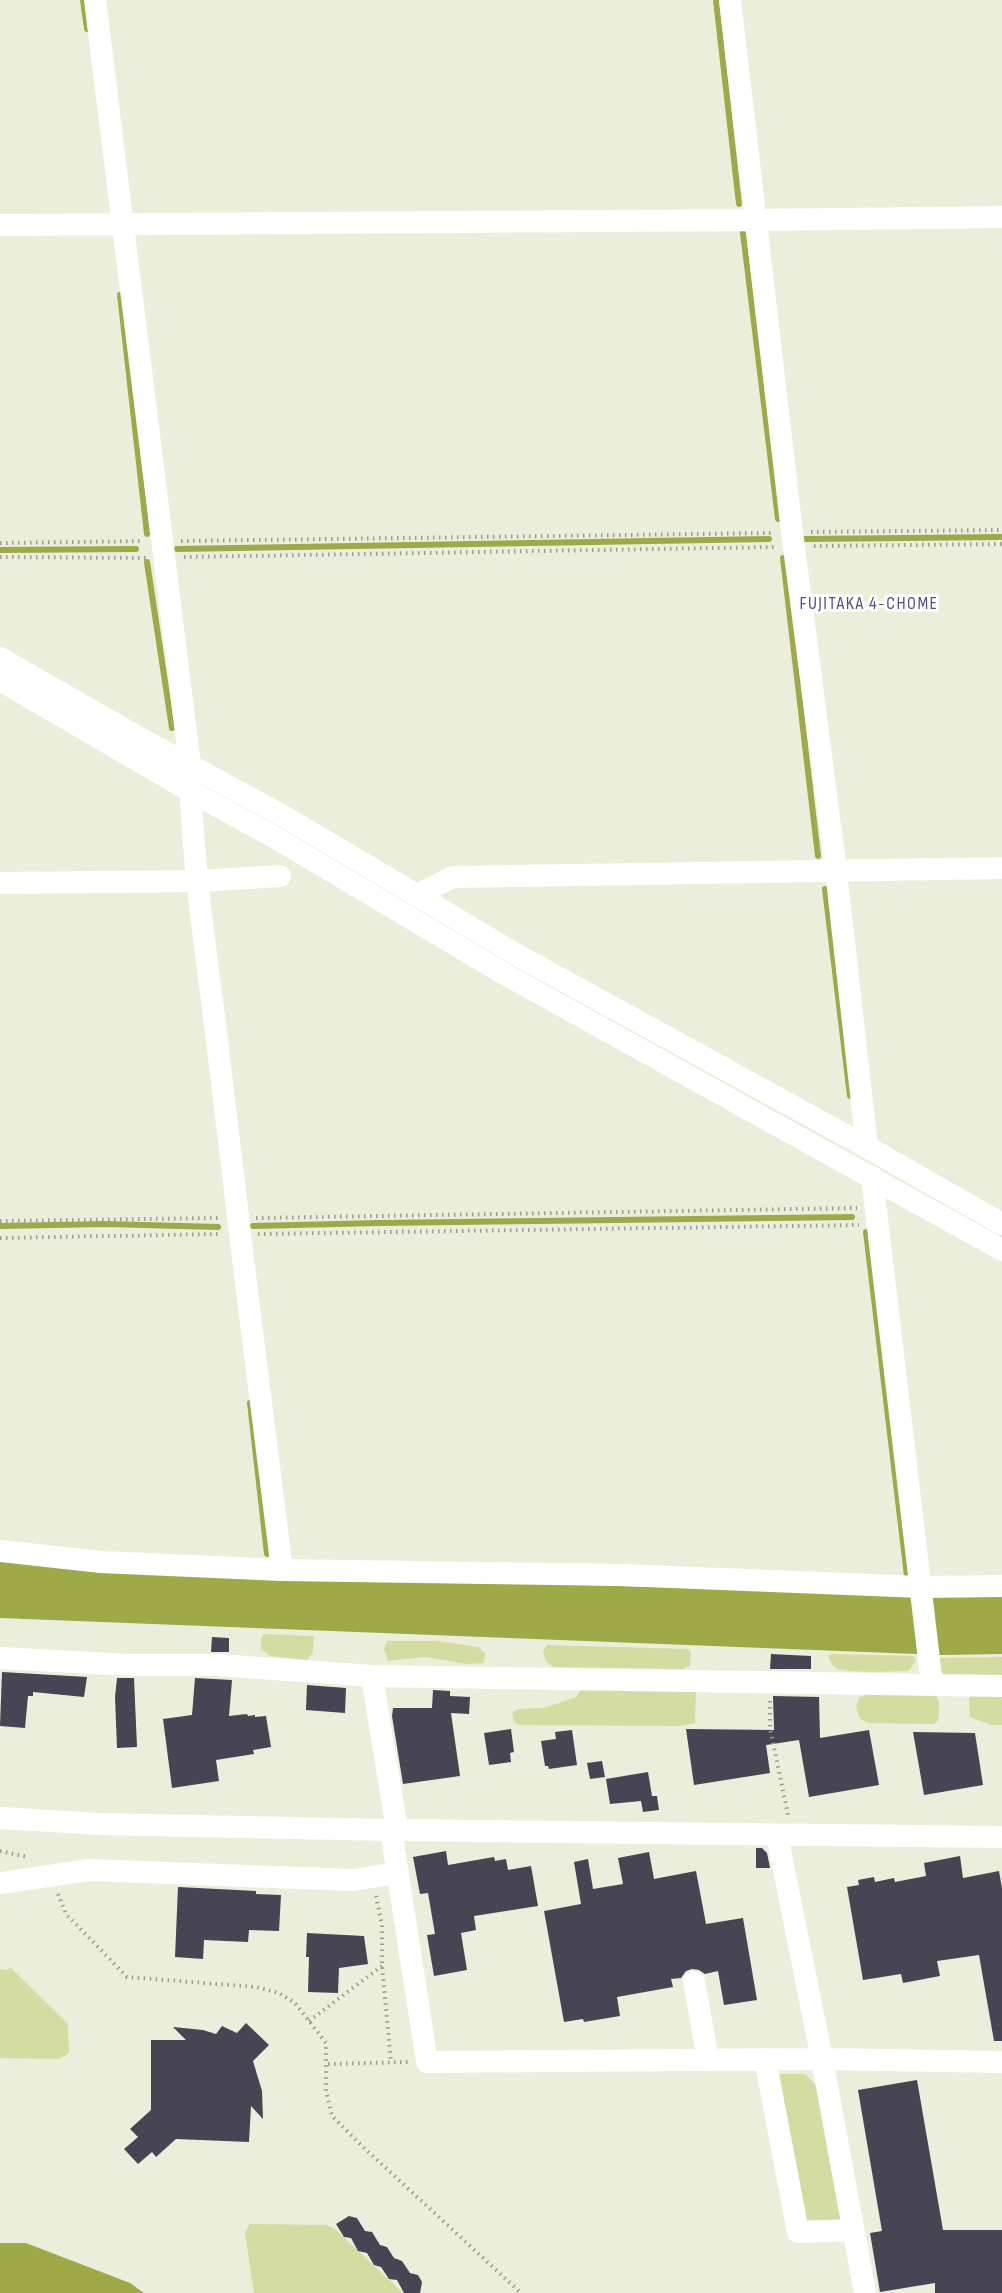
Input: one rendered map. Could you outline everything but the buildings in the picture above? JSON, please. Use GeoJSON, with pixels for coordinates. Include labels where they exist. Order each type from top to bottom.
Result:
{"type":"FeatureCollection","features":[{"type":"Feature","properties":{"kind":"street"},"geometry":{"type":"LineString","coordinates":[[95,0],[190,765],[190,791],[199,881],[238,1226],[282,1570]]}},
{"type":"Feature","properties":{"kind":"street"},"geometry":{"type":"LineString","coordinates":[[730,0],[793,540],[836,871],[867,1147]]}},
{"type":"Feature","properties":{"kind":"street"},"geometry":{"type":"LineString","coordinates":[[0,225],[1002,216]]}},
{"type":"Feature","properties":{"kind":"street"},"geometry":{"type":"LineString","coordinates":[[0,658],[285,817],[519,956],[867,1147],[1002,1224]]}},
{"type":"Feature","properties":{"kind":"street"},"geometry":{"type":"LineString","coordinates":[[0,680],[190,791],[274,837],[508,976],[1002,1250]]}},
{"type":"Feature","properties":{"kind":"street"},"geometry":{"type":"LineString","coordinates":[[417,896],[453,877],[1002,868]]}},
{"type":"Feature","properties":{"kind":"street"},"geometry":{"type":"LineString","coordinates":[[0,883],[199,881],[280,876]]}},
{"type":"Feature","properties":{"kind":"street"},"geometry":{"type":"LineString","coordinates":[[872,1177],[932,1685]]}},
{"type":"Feature","properties":{"kind":"street"},"geometry":{"type":"LineString","coordinates":[[0,1551],[100,1562],[282,1570],[622,1575],[921,1587],[1002,1586]]}},
{"type":"Feature","properties":{"kind":"street"},"geometry":{"type":"LineString","coordinates":[[0,1658],[130,1665],[218,1665],[372,1676],[1002,1686]]}},
{"type":"Feature","properties":{"kind":"street"},"geometry":{"type":"LineString","coordinates":[[372,1676],[398,1873],[427,2062],[765,2059],[1002,2062]]}},
{"type":"Feature","properties":{"kind":"street"},"geometry":{"type":"LineString","coordinates":[[0,1818],[100,1824],[394,1830],[1002,1838]]}},
{"type":"Feature","properties":{"kind":"street"},"geometry":{"type":"LineString","coordinates":[[785,1835],[822,2059],[865,2293]]}},
{"type":"Feature","properties":{"kind":"street"},"geometry":{"type":"LineString","coordinates":[[0,1883],[89,1870],[353,1880],[398,1873]]}},
{"type":"Feature","properties":{"kind":"street"},"geometry":{"type":"LineString","coordinates":[[694,1982],[708,2060]]}},
{"type":"Feature","properties":{"kind":"street"},"geometry":{"type":"LineString","coordinates":[[765,2059],[798,2232],[853,2230]]}},
{"type":"Feature","properties":{"kind":"path"},"geometry":{"type":"LineString","coordinates":[[0,557],[164,549],[793,540],[1002,530]]}},
{"type":"Feature","properties":{"kind":"path"},"geometry":{"type":"LineString","coordinates":[[0,543],[164,549],[793,540],[1002,544]]}},
{"type":"Feature","properties":{"kind":"path"},"geometry":{"type":"LineString","coordinates":[[0,1238],[238,1226],[877,1216]]}},
{"type":"Feature","properties":{"kind":"path"},"geometry":{"type":"LineString","coordinates":[[0,1221],[238,1226],[877,1216]]}},
{"type":"Feature","properties":{"kind":"path"},"geometry":{"type":"LineString","coordinates":[[770,1683],[770,1728],[785,1835]]}},
{"type":"Feature","properties":{"kind":"path"},"geometry":{"type":"LineString","coordinates":[[0,1851],[30,1857]]}},
{"type":"Feature","properties":{"kind":"path"},"geometry":{"type":"LineString","coordinates":[[54,1875],[66,1914],[127,1977],[256,1987],[279,1992],[295,2003],[326,2043],[328,2064],[326,2091],[332,2116],[521,2293]]}},
{"type":"Feature","properties":{"kind":"path"},"geometry":{"type":"LineString","coordinates":[[371,1877],[382,1924],[381,1966],[392,2062]]}},
{"type":"Feature","properties":{"kind":"path"},"geometry":{"type":"LineString","coordinates":[[309,2021],[381,1966]]}},
{"type":"Feature","properties":{"kind":"path"},"geometry":{"type":"LineString","coordinates":[[328,2064],[427,2062]]}},
{"type":"Feature","properties":{"kind":"shaded area"},"geometry":{"type":"Polygon","coordinates":[[[0,1559],[270,1576],[928,1595],[1002,1595],[1002,1654],[942,1655],[0,1618],[0,1559]]]}},
{"type":"Feature","properties":{"kind":"shaded area"},"geometry":{"type":"Polygon","coordinates":[[[264,1634],[314,1636],[313,1652],[307,1660],[270,1656],[261,1649],[261,1638],[264,1634]]]}},
{"type":"Feature","properties":{"kind":"shaded area"},"geometry":{"type":"Polygon","coordinates":[[[387,1641],[437,1641],[478,1647],[485,1653],[484,1663],[467,1664],[425,1657],[388,1661],[384,1649],[387,1641]]]}},
{"type":"Feature","properties":{"kind":"shaded area"},"geometry":{"type":"Polygon","coordinates":[[[547,1645],[686,1649],[691,1651],[690,1666],[683,1669],[554,1667],[546,1661],[543,1651],[547,1645]]]}},
{"type":"Feature","properties":{"kind":"shaded area"},"geometry":{"type":"Polygon","coordinates":[[[832,1654],[913,1656],[916,1661],[908,1671],[850,1671],[836,1668],[828,1656],[832,1654]]]}},
{"type":"Feature","properties":{"kind":"shaded area"},"geometry":{"type":"Polygon","coordinates":[[[1002,1657],[1002,1677],[949,1679],[941,1671],[939,1658],[1002,1657]]]}},
{"type":"Feature","properties":{"kind":"shaded area"},"geometry":{"type":"Polygon","coordinates":[[[584,1685],[696,1688],[695,1723],[680,1726],[519,1725],[514,1722],[512,1712],[520,1709],[544,1708],[576,1697],[584,1685]]]}},
{"type":"Feature","properties":{"kind":"shaded area"},"geometry":{"type":"Polygon","coordinates":[[[872,1691],[935,1694],[939,1704],[938,1721],[933,1724],[869,1723],[860,1719],[856,1706],[859,1698],[872,1691]]]}},
{"type":"Feature","properties":{"kind":"shaded area"},"geometry":{"type":"Polygon","coordinates":[[[1002,1691],[1002,1725],[992,1725],[970,1717],[969,1699],[972,1694],[1002,1691]]]}},
{"type":"Feature","properties":{"kind":"shaded area"},"geometry":{"type":"Polygon","coordinates":[[[10,1967],[68,2024],[69,2053],[59,2059],[0,2058],[0,1969],[7,1970],[10,1967]]]}},
{"type":"Feature","properties":{"kind":"shaded area"},"geometry":{"type":"Polygon","coordinates":[[[779,2074],[805,2074],[816,2085],[841,2221],[808,2226],[779,2074]]]}},
{"type":"Feature","properties":{"kind":"shaded area"},"geometry":{"type":"Polygon","coordinates":[[[250,2224],[326,2225],[335,2229],[403,2293],[254,2293],[245,2233],[250,2224]]]}},
{"type":"Feature","properties":{"kind":"shaded area"},"geometry":{"type":"Polygon","coordinates":[[[0,2243],[26,2243],[130,2283],[144,2293],[0,2293],[0,2243]]]}},
{"type":"Feature","properties":{"kind":"waterway"},"geometry":{"type":"LineString","coordinates":[[83,0],[87,29]]}},
{"type":"Feature","properties":{"kind":"waterway"},"geometry":{"type":"LineString","coordinates":[[716,0],[739,204]]}},
{"type":"Feature","properties":{"kind":"waterway"},"geometry":{"type":"LineString","coordinates":[[743,233],[778,519]]}},
{"type":"Feature","properties":{"kind":"waterway"},"geometry":{"type":"LineString","coordinates":[[120,295],[147,534]]}},
{"type":"Feature","properties":{"kind":"waterway"},"geometry":{"type":"LineString","coordinates":[[805,539],[1002,537]]}},
{"type":"Feature","properties":{"kind":"waterway"},"geometry":{"type":"LineString","coordinates":[[177,549],[769,539]]}},
{"type":"Feature","properties":{"kind":"waterway"},"geometry":{"type":"LineString","coordinates":[[0,550],[136,549]]}},
{"type":"Feature","properties":{"kind":"waterway"},"geometry":{"type":"LineString","coordinates":[[783,558],[818,856]]}},
{"type":"Feature","properties":{"kind":"waterway"},"geometry":{"type":"LineString","coordinates":[[147,562],[172,728]]}},
{"type":"Feature","properties":{"kind":"waterway"},"geometry":{"type":"LineString","coordinates":[[825,889],[850,1096]]}},
{"type":"Feature","properties":{"kind":"waterway"},"geometry":{"type":"LineString","coordinates":[[253,1226],[852,1217]]}},
{"type":"Feature","properties":{"kind":"waterway"},"geometry":{"type":"LineString","coordinates":[[0,1226],[107,1224],[218,1227]]}},
{"type":"Feature","properties":{"kind":"waterway"},"geometry":{"type":"LineString","coordinates":[[866,1232],[907,1576]]}},
{"type":"Feature","properties":{"kind":"waterway"},"geometry":{"type":"LineString","coordinates":[[250,1403],[267,1554]]}},
{"type":"Feature","properties":{"kind":"district","name":"FUJITAKA 4-CHOME"},"geometry":{"type":"Point","coordinates":[869,604]}}]}
